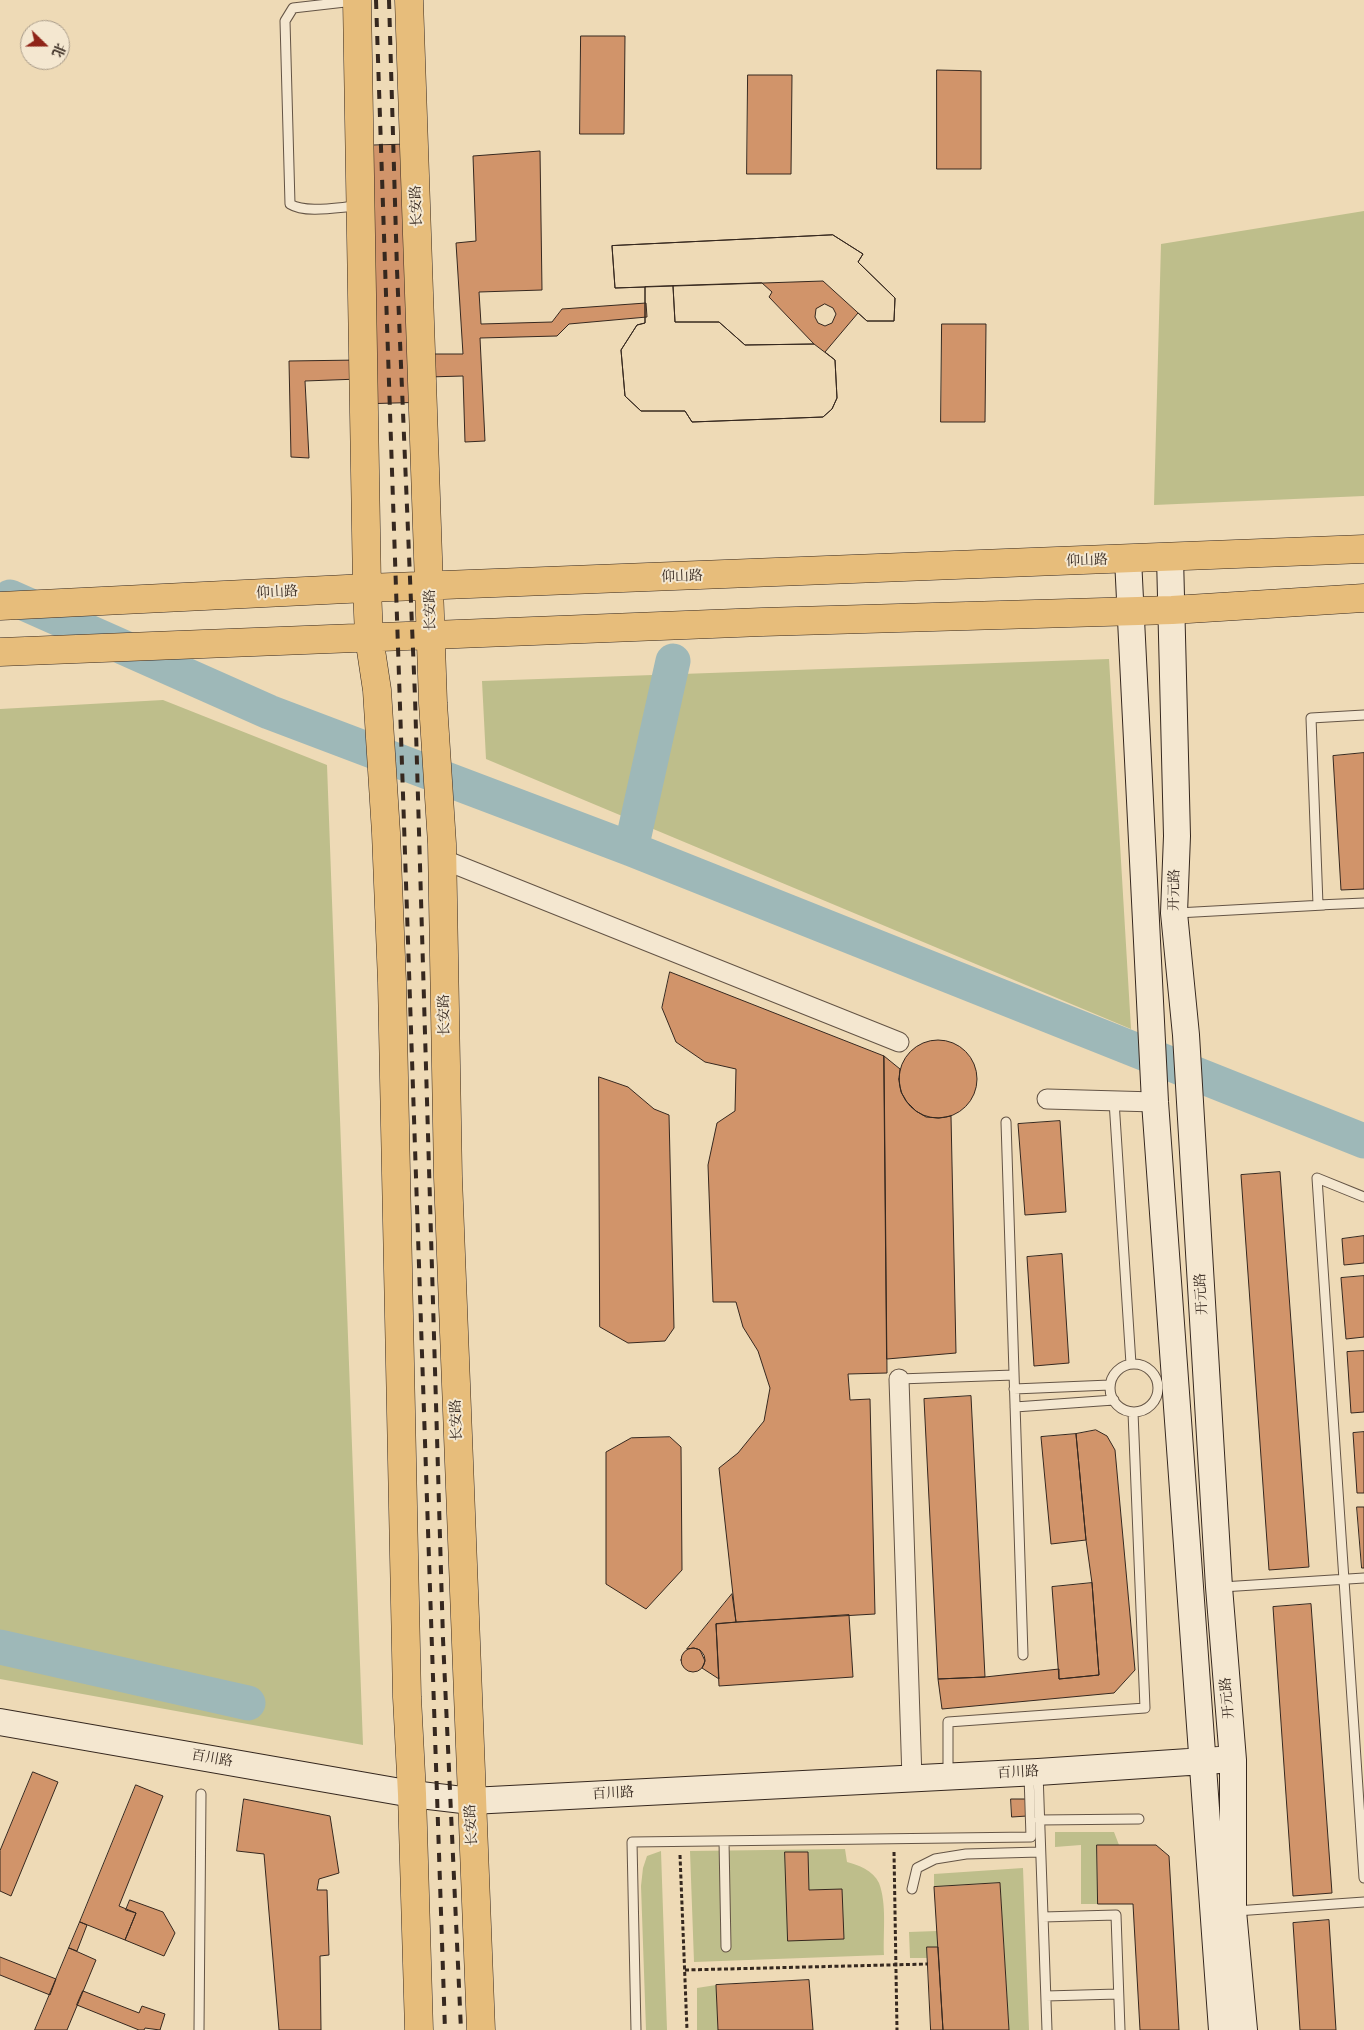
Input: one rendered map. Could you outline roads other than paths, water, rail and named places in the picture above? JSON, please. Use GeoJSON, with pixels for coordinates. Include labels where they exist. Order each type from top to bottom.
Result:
{"type":"FeatureCollection","features":[{"type":"Feature","properties":{"kind":"main road","name":"长安路"},"geometry":{"type":"LineString","coordinates":[[409,0],[433,703],[442,852],[448,1177],[481,2030]]}},
{"type":"Feature","properties":{"kind":"main road"},"geometry":{"type":"LineString","coordinates":[[360,1],[367,588],[369,637],[377,690],[386,832],[392,991],[406,1697],[412,1794],[420,2030]]}},
{"type":"Feature","properties":{"kind":"main road","name":"仰山路"},"geometry":{"type":"LineString","coordinates":[[0,606],[367,588],[1364,549]]}},
{"type":"Feature","properties":{"kind":"main road","name":"开元路"},"geometry":{"type":"LineString","coordinates":[[1170,557],[1177,836],[1174,913],[1186,1034],[1219,1587],[1233,1760],[1234,1911],[1244,2030]]}},
{"type":"Feature","properties":{"kind":"main road"},"geometry":{"type":"LineString","coordinates":[[1128,559],[1129,611]]}},
{"type":"Feature","properties":{"kind":"main road"},"geometry":{"type":"LineString","coordinates":[[0,652],[619,627],[1172,610],[1364,598]]}},
{"type":"Feature","properties":{"kind":"main road","name":"开元路"},"geometry":{"type":"LineString","coordinates":[[1129,611],[1155,1092],[1167,1385],[1203,1762],[1222,2030]]}},
{"type":"Feature","properties":{"kind":"main road","name":"百川路"},"geometry":{"type":"LineString","coordinates":[[0,1722],[412,1794],[471,1801],[948,1777],[1233,1760]]}},
{"type":"Feature","properties":{"kind":"street"},"geometry":{"type":"LineString","coordinates":[[442,852],[899,1042]]}},
{"type":"Feature","properties":{"kind":"street"},"geometry":{"type":"LineString","coordinates":[[1047,1099],[1114,1101],[1155,1092]]}},
{"type":"Feature","properties":{"kind":"street"},"geometry":{"type":"LineString","coordinates":[[899,1379],[912,1778]]}},
{"type":"Feature","properties":{"kind":"lane"},"geometry":{"type":"LineString","coordinates":[[360,1],[293,8],[285,22],[290,204],[305,209],[361,206]]}},
{"type":"Feature","properties":{"kind":"lane"},"geometry":{"type":"LineString","coordinates":[[1326,905],[1318,906],[1311,718],[1364,715]]}},
{"type":"Feature","properties":{"kind":"lane"},"geometry":{"type":"LineString","coordinates":[[1174,913],[1364,903]]}},
{"type":"Feature","properties":{"kind":"lane"},"geometry":{"type":"LineString","coordinates":[[1114,1101],[1131,1364]]}},
{"type":"Feature","properties":{"kind":"lane"},"geometry":{"type":"LineString","coordinates":[[1006,1122],[1022,1655]]}},
{"type":"Feature","properties":{"kind":"lane"},"geometry":{"type":"LineString","coordinates":[[1364,1197],[1317,1178],[1364,1878]]}},
{"type":"Feature","properties":{"kind":"lane"},"geometry":{"type":"LineString","coordinates":[[1131,1364],[1146,1367],[1167,1385],[1154,1401],[1141,1411],[1133,1412],[1119,1406],[1114,1400],[1110,1385],[1117,1371],[1131,1364]]}},
{"type":"Feature","properties":{"kind":"lane"},"geometry":{"type":"LineString","coordinates":[[899,1379],[1014,1375]]}},
{"type":"Feature","properties":{"kind":"lane"},"geometry":{"type":"LineString","coordinates":[[1014,1389],[1110,1385]]}},
{"type":"Feature","properties":{"kind":"lane"},"geometry":{"type":"LineString","coordinates":[[1015,1407],[1114,1400]]}},
{"type":"Feature","properties":{"kind":"lane"},"geometry":{"type":"LineString","coordinates":[[948,1777],[948,1722],[1145,1708],[1133,1412]]}},
{"type":"Feature","properties":{"kind":"lane"},"geometry":{"type":"LineString","coordinates":[[1219,1587],[1364,1578]]}},
{"type":"Feature","properties":{"kind":"lane"},"geometry":{"type":"LineString","coordinates":[[1033,1772],[1039,1820],[1047,2030]]}},
{"type":"Feature","properties":{"kind":"lane"},"geometry":{"type":"LineString","coordinates":[[636,2030],[632,1842],[1032,1837],[1033,1772]]}},
{"type":"Feature","properties":{"kind":"lane"},"geometry":{"type":"LineString","coordinates":[[198,2030],[201,1794]]}},
{"type":"Feature","properties":{"kind":"lane"},"geometry":{"type":"LineString","coordinates":[[1039,1820],[1139,1819]]}},
{"type":"Feature","properties":{"kind":"lane"},"geometry":{"type":"LineString","coordinates":[[724,1841],[726,1947]]}},
{"type":"Feature","properties":{"kind":"lane"},"geometry":{"type":"LineString","coordinates":[[912,1889],[917,1868],[935,1859],[966,1854],[1040,1852]]}},
{"type":"Feature","properties":{"kind":"lane"},"geometry":{"type":"LineString","coordinates":[[1234,1911],[1364,1902]]}},
{"type":"Feature","properties":{"kind":"lane"},"geometry":{"type":"LineString","coordinates":[[1043,1918],[1116,1915],[1120,2030]]}},
{"type":"Feature","properties":{"kind":"lane"},"geometry":{"type":"LineString","coordinates":[[1046,1996],[1118,1994]]}},
{"type":"Feature","properties":{"kind":"waterway"},"geometry":{"type":"LineString","coordinates":[[10,597],[269,712],[631,849],[1364,1141]]}},
{"type":"Feature","properties":{"kind":"waterway"},"geometry":{"type":"LineString","coordinates":[[631,849],[673,661]]}},
{"type":"Feature","properties":{"kind":"waterway"},"geometry":{"type":"LineString","coordinates":[[0,1647],[248,1703]]}},
{"type":"Feature","properties":{"kind":"railway"},"geometry":{"type":"LineString","coordinates":[[376,0],[445,2030]]}},
{"type":"Feature","properties":{"kind":"railway"},"geometry":{"type":"LineString","coordinates":[[389,0],[397,270],[415,697],[443,1639],[461,2030]]}}]}
